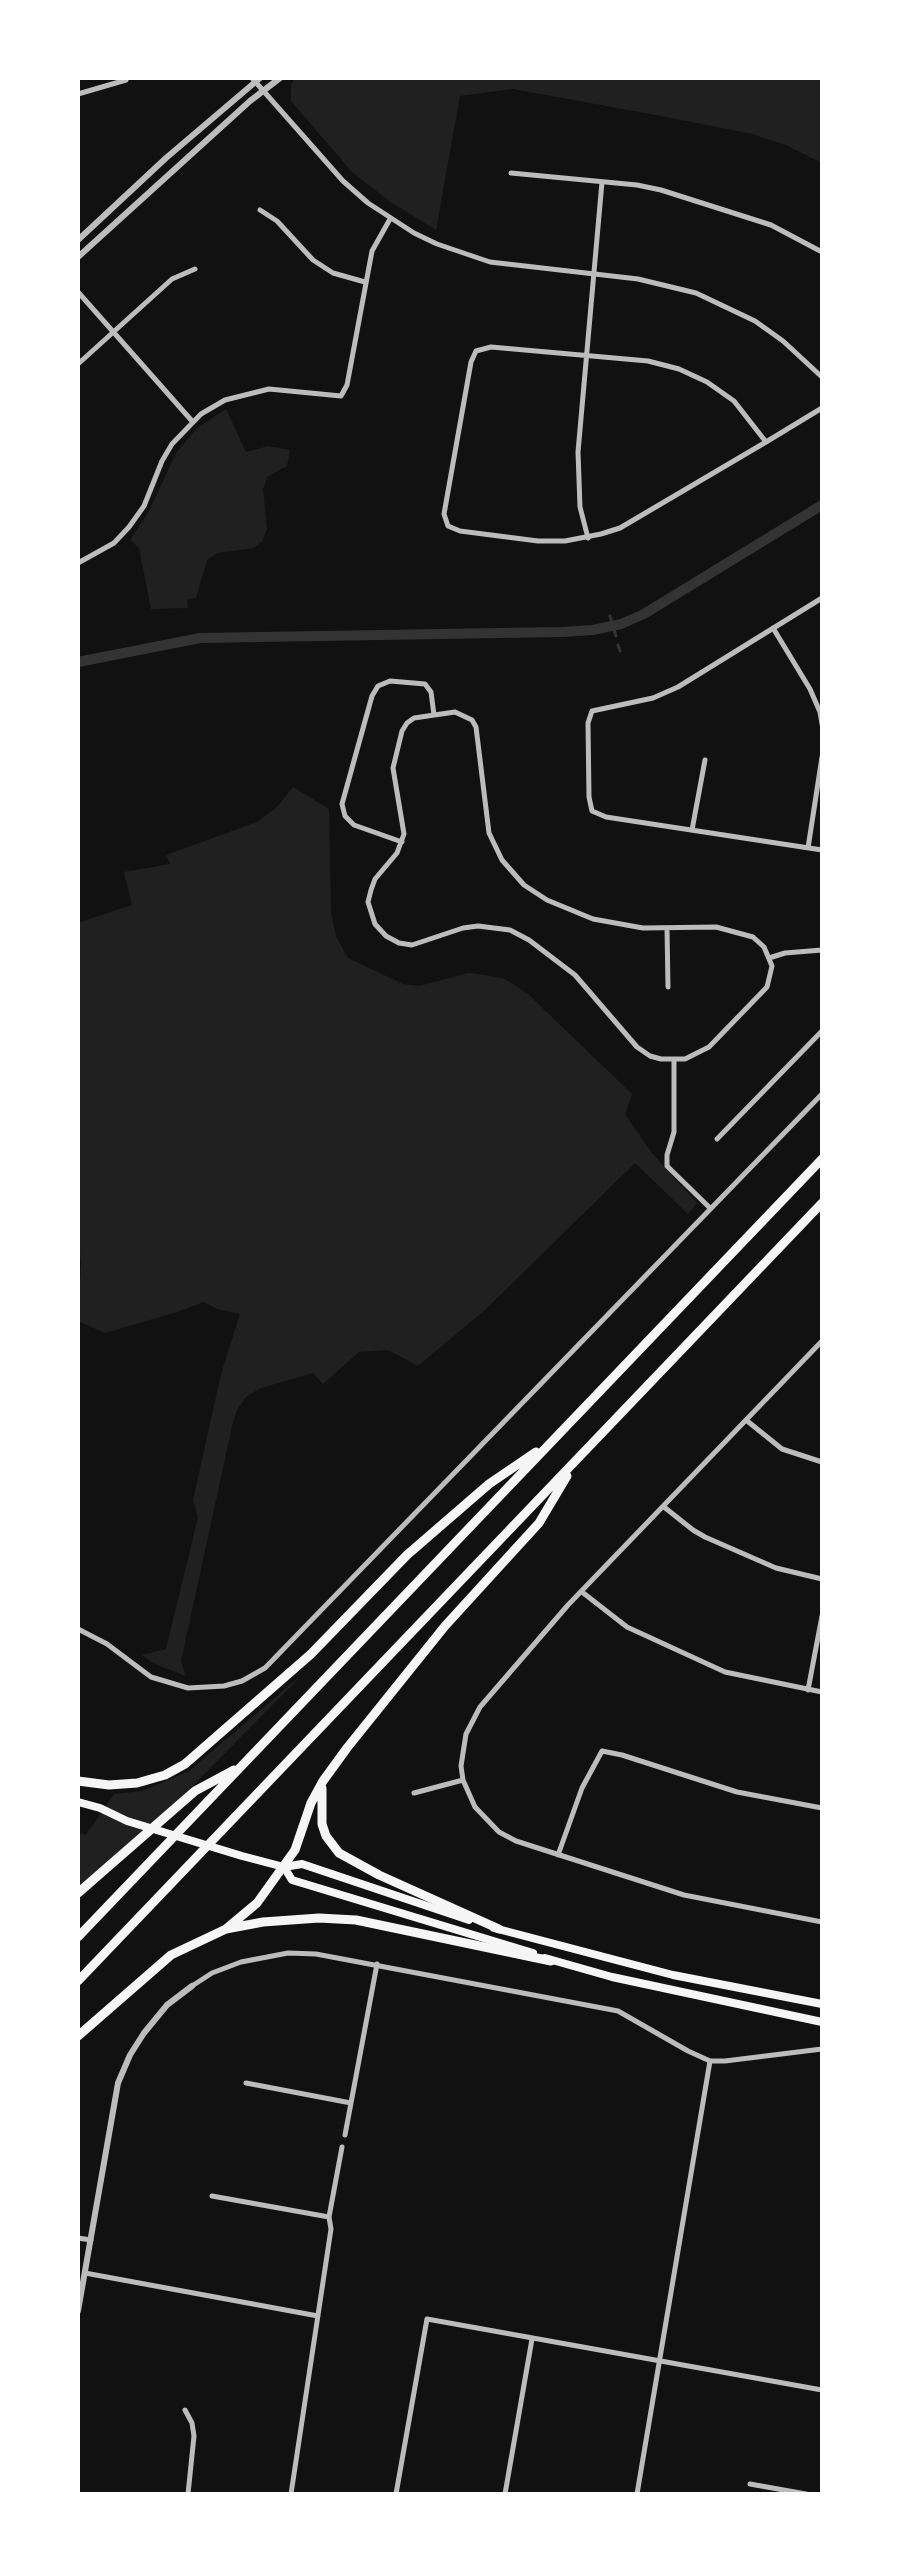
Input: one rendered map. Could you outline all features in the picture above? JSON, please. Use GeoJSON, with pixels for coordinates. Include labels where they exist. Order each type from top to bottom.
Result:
{"type":"FeatureCollection","features":[{"type":"Feature","properties":{"kind":"highway"},"geometry":{"type":"LineString","coordinates":[[78,1937],[822,1159]]}},
{"type":"Feature","properties":{"kind":"highway"},"geometry":{"type":"LineString","coordinates":[[78,1981],[822,1203]]}},
{"type":"Feature","properties":{"kind":"highway"},"geometry":{"type":"LineString","coordinates":[[78,1781],[109,1785],[137,1783],[165,1775],[185,1764],[311,1654],[407,1555],[489,1484],[552,1441]]}},
{"type":"Feature","properties":{"kind":"highway"},"geometry":{"type":"LineString","coordinates":[[78,2036],[171,1955],[226,1929],[257,1903],[295,1850],[311,1803],[323,1781],[445,1626],[539,1523],[577,1459]]}},
{"type":"Feature","properties":{"kind":"highway"},"geometry":{"type":"LineString","coordinates":[[78,1893],[195,1791],[241,1767]]}},
{"type":"Feature","properties":{"kind":"highway"},"geometry":{"type":"LineString","coordinates":[[323,1781],[322,1824],[326,1836],[339,1853],[358,1865],[499,1929]]}},
{"type":"Feature","properties":{"kind":"highway"},"geometry":{"type":"LineString","coordinates":[[226,1929],[289,1918],[356,1920],[551,1961]]}},
{"type":"Feature","properties":{"kind":"main road"},"geometry":{"type":"LineString","coordinates":[[78,1802],[127,1821],[242,1856],[284,1867],[302,1864],[499,1929],[658,1971],[822,2004]]}},
{"type":"Feature","properties":{"kind":"main road"},"geometry":{"type":"LineString","coordinates":[[284,1867],[292,1880],[551,1961],[671,1991],[822,2022]]}},
{"type":"Feature","properties":{"kind":"street"},"geometry":{"type":"LineString","coordinates":[[78,257],[280,78]]}},
{"type":"Feature","properties":{"kind":"street"},"geometry":{"type":"LineString","coordinates":[[78,240],[256,79],[343,181],[390,219],[437,244],[490,262],[595,273],[668,285],[696,293],[730,308],[783,341],[822,377]]}},
{"type":"Feature","properties":{"kind":"street"},"geometry":{"type":"LineString","coordinates":[[78,94],[126,80]]}},
{"type":"Feature","properties":{"kind":"street"},"geometry":{"type":"LineString","coordinates":[[511,173],[637,185],[738,212],[771,225],[822,252]]}},
{"type":"Feature","properties":{"kind":"street"},"geometry":{"type":"LineString","coordinates":[[588,538],[580,507],[578,452],[602,182]]}},
{"type":"Feature","properties":{"kind":"street"},"geometry":{"type":"LineString","coordinates":[[260,210],[277,221],[313,260],[333,273],[365,282]]}},
{"type":"Feature","properties":{"kind":"street"},"geometry":{"type":"LineString","coordinates":[[78,563],[114,543],[129,527],[144,506],[172,444],[192,421],[225,400],[249,392],[289,390],[341,396],[347,385],[372,251],[390,219]]}},
{"type":"Feature","properties":{"kind":"street"},"geometry":{"type":"LineString","coordinates":[[78,364],[172,279],[195,269]]}},
{"type":"Feature","properties":{"kind":"street"},"geometry":{"type":"LineString","coordinates":[[78,292],[192,421]]}},
{"type":"Feature","properties":{"kind":"street"},"geometry":{"type":"LineString","coordinates":[[766,442],[734,401],[707,382],[679,369],[648,361],[491,347],[476,351],[471,362],[444,514],[448,526],[460,531],[538,541],[588,538],[620,528],[766,442],[822,408]]}},
{"type":"Feature","properties":{"kind":"street"},"geometry":{"type":"LineString","coordinates":[[822,598],[678,687],[653,698],[592,711],[588,723],[592,811],[606,817],[822,850]]}},
{"type":"Feature","properties":{"kind":"street"},"geometry":{"type":"LineString","coordinates":[[773,628],[810,689],[822,724]]}},
{"type":"Feature","properties":{"kind":"street"},"geometry":{"type":"LineString","coordinates":[[402,842],[354,825],[345,816],[342,804],[372,696],[378,686],[390,681],[425,684],[431,692],[434,715]]}},
{"type":"Feature","properties":{"kind":"street"},"geometry":{"type":"LineString","coordinates":[[455,712],[464,714],[476,727],[489,833],[502,860],[524,885],[547,900],[593,919],[615,924],[667,928],[716,927],[753,937],[764,947],[769,958],[771,978],[759,996],[709,1047],[696,1056],[674,1060],[650,1056],[637,1047],[575,975],[529,940],[510,930],[478,926],[463,928],[412,945],[386,936],[375,924],[368,902],[375,879],[397,853],[402,842],[405,823],[394,778],[394,758],[407,723],[414,718],[455,712]]}},
{"type":"Feature","properties":{"kind":"street"},"geometry":{"type":"LineString","coordinates":[[808,848],[822,757]]}},
{"type":"Feature","properties":{"kind":"street"},"geometry":{"type":"LineString","coordinates":[[692,830],[705,760]]}},
{"type":"Feature","properties":{"kind":"street"},"geometry":{"type":"LineString","coordinates":[[667,928],[668,987]]}},
{"type":"Feature","properties":{"kind":"street"},"geometry":{"type":"LineString","coordinates":[[769,958],[785,953],[822,950]]}},
{"type":"Feature","properties":{"kind":"street"},"geometry":{"type":"LineString","coordinates":[[717,1139],[822,1031]]}},
{"type":"Feature","properties":{"kind":"street"},"geometry":{"type":"LineString","coordinates":[[674,1060],[674,1132],[667,1166],[710,1208]]}},
{"type":"Feature","properties":{"kind":"street"},"geometry":{"type":"LineString","coordinates":[[78,1629],[107,1644],[151,1677],[188,1688],[224,1686],[242,1681],[265,1668],[822,1094]]}},
{"type":"Feature","properties":{"kind":"street"},"geometry":{"type":"LineString","coordinates":[[822,1341],[582,1592],[498,1686],[472,1720],[462,1750],[463,1780],[475,1807],[499,1832],[516,1841],[700,1900],[822,1922]]}},
{"type":"Feature","properties":{"kind":"street"},"geometry":{"type":"LineString","coordinates":[[746,1420],[782,1449],[822,1462]]}},
{"type":"Feature","properties":{"kind":"street"},"geometry":{"type":"LineString","coordinates":[[664,1507],[705,1537],[776,1568],[822,1579]]}},
{"type":"Feature","properties":{"kind":"street"},"geometry":{"type":"LineString","coordinates":[[582,1592],[611,1618],[627,1627],[725,1672],[822,1692]]}},
{"type":"Feature","properties":{"kind":"street"},"geometry":{"type":"LineString","coordinates":[[808,1690],[822,1616]]}},
{"type":"Feature","properties":{"kind":"street"},"geometry":{"type":"LineString","coordinates":[[558,1855],[582,1788],[602,1751],[737,1792],[822,1808]]}},
{"type":"Feature","properties":{"kind":"street"},"geometry":{"type":"LineString","coordinates":[[414,1793],[463,1780]]}},
{"type":"Feature","properties":{"kind":"street"},"geometry":{"type":"LineString","coordinates":[[78,2311],[118,2083],[130,2055],[167,2005],[212,1973],[241,1962],[288,1953],[340,1957],[618,2011],[710,2061],[822,2049]]}},
{"type":"Feature","properties":{"kind":"street"},"geometry":{"type":"LineString","coordinates":[[345,2135],[377,1964]]}},
{"type":"Feature","properties":{"kind":"street"},"geometry":{"type":"LineString","coordinates":[[637,2494],[710,2061]]}},
{"type":"Feature","properties":{"kind":"street"},"geometry":{"type":"LineString","coordinates":[[246,2083],[351,2103]]}},
{"type":"Feature","properties":{"kind":"street"},"geometry":{"type":"LineString","coordinates":[[291,2494],[331,2229],[329,2217],[342,2147]]}},
{"type":"Feature","properties":{"kind":"street"},"geometry":{"type":"LineString","coordinates":[[212,2196],[329,2217]]}},
{"type":"Feature","properties":{"kind":"street"},"geometry":{"type":"LineString","coordinates":[[78,2238],[91,2240]]}},
{"type":"Feature","properties":{"kind":"street"},"geometry":{"type":"LineString","coordinates":[[85,2273],[318,2316]]}},
{"type":"Feature","properties":{"kind":"street"},"geometry":{"type":"LineString","coordinates":[[396,2494],[427,2319],[822,2390]]}},
{"type":"Feature","properties":{"kind":"street"},"geometry":{"type":"LineString","coordinates":[[505,2494],[532,2339]]}},
{"type":"Feature","properties":{"kind":"street"},"geometry":{"type":"LineString","coordinates":[[185,2410],[194,2436],[188,2494]]}},
{"type":"Feature","properties":{"kind":"street"},"geometry":{"type":"LineString","coordinates":[[750,2484],[806,2494]]}},
{"type":"Feature","properties":{"kind":"shaded area"},"geometry":{"type":"Polygon","coordinates":[[[295,78],[822,78],[822,163],[786,145],[752,134],[661,116],[513,89],[460,96],[436,230],[389,201],[352,172],[291,101],[291,85],[295,78]]]}},
{"type":"Feature","properties":{"kind":"shaded area"},"geometry":{"type":"Polygon","coordinates":[[[226,409],[246,452],[268,446],[290,450],[287,466],[267,477],[263,489],[267,529],[262,541],[254,548],[218,553],[207,560],[196,598],[187,599],[188,608],[151,609],[139,548],[130,540],[148,513],[176,453],[197,428],[226,409]]]}},
{"type":"Feature","properties":{"kind":"shaded area"},"geometry":{"type":"Polygon","coordinates":[[[293,787],[329,809],[331,912],[336,936],[348,958],[403,984],[419,986],[468,973],[505,979],[528,994],[632,1094],[625,1114],[651,1152],[697,1203],[688,1214],[635,1163],[485,1310],[418,1366],[388,1350],[359,1352],[323,1384],[313,1373],[261,1388],[246,1397],[233,1422],[181,1661],[186,1676],[155,1664],[142,1655],[166,1649],[198,1517],[193,1500],[221,1374],[240,1314],[217,1309],[204,1302],[105,1333],[78,1321],[81,1264],[78,1225],[78,923],[132,905],[124,872],[170,864],[166,855],[257,822],[277,807],[293,787]]]}},
{"type":"Feature","properties":{"kind":"shaded area"},"geometry":{"type":"Polygon","coordinates":[[[304,1673],[78,1902],[78,1833],[86,1835],[114,1794],[142,1791],[189,1771],[304,1673]]]}},
{"type":"Feature","properties":{"kind":"waterway"},"geometry":{"type":"LineString","coordinates":[[78,662],[200,638],[593,630],[621,624],[644,614],[822,505]]}},
{"type":"Feature","properties":{"kind":"waterway"},"geometry":{"type":"LineString","coordinates":[[610,616],[616,636]]}},
{"type":"Feature","properties":{"kind":"waterway"},"geometry":{"type":"LineString","coordinates":[[618,645],[620,651]]}}]}
